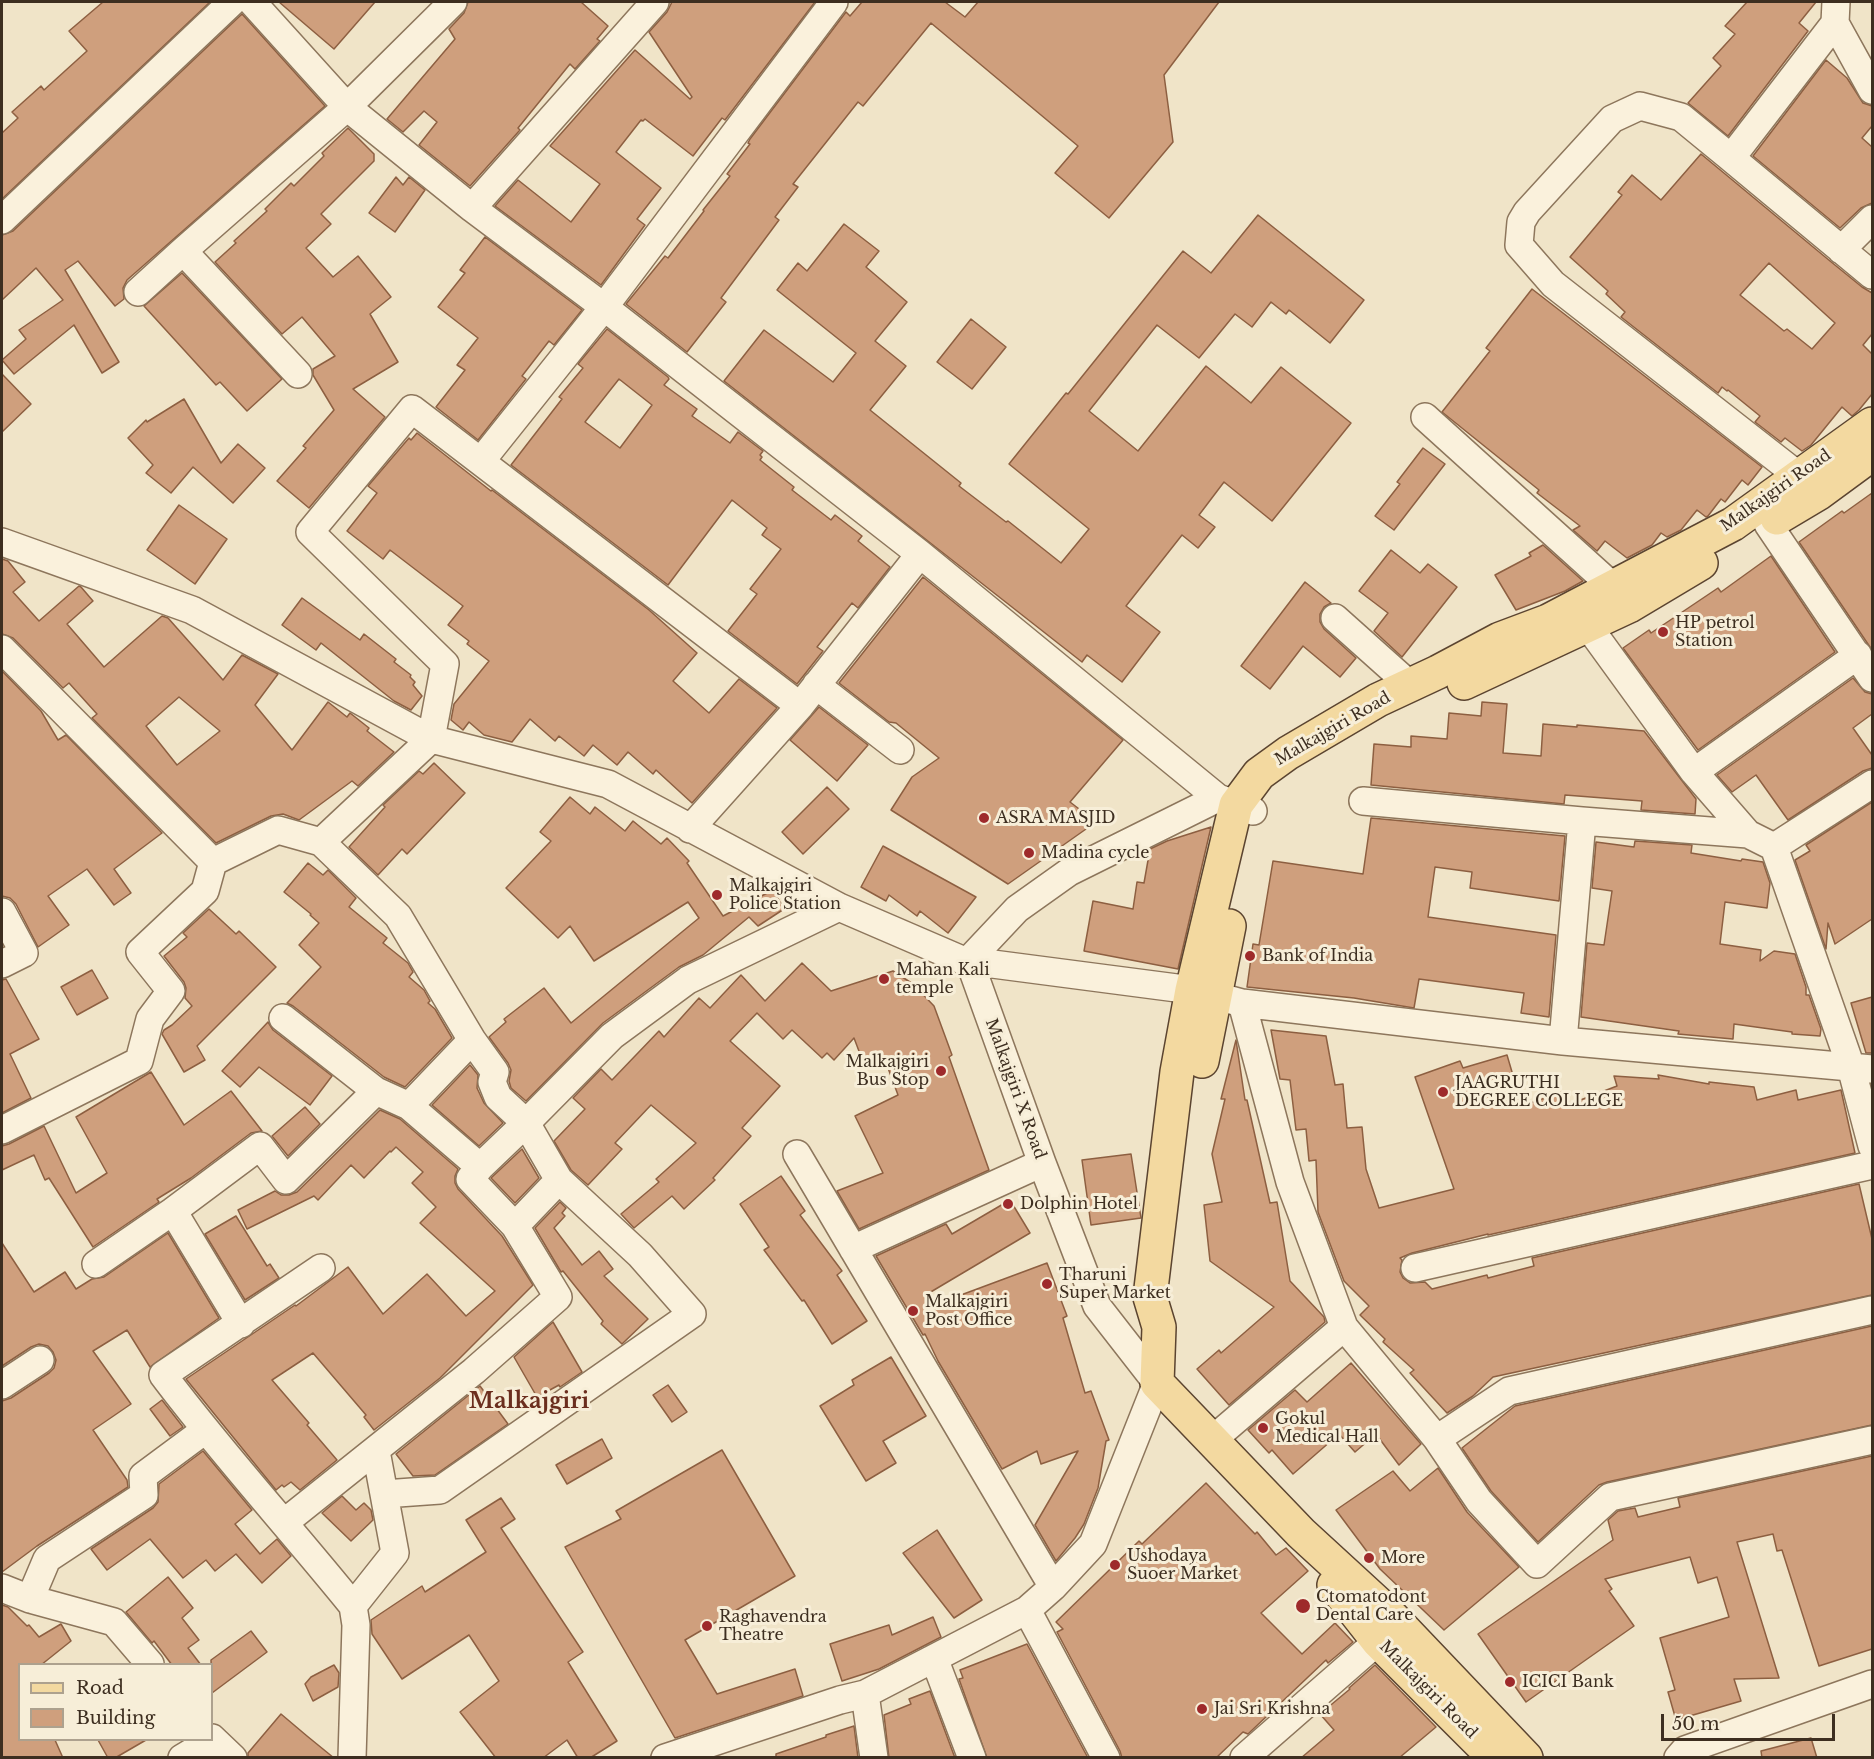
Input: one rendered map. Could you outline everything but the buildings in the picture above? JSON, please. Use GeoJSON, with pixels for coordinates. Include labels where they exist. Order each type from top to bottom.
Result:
{"type":"FeatureCollection","features":[{"type":"Feature","properties":{"kind":"main road","name":"Malkajgiri Road"},"geometry":{"type":"LineString","coordinates":[[1236,805],[1259,774],[1288,753],[1378,700],[1500,639],[1548,621],[1733,524],[1872,424]]}},
{"type":"Feature","properties":{"kind":"main road","name":"Malkajgiri Road"},"geometry":{"type":"LineString","coordinates":[[1236,805],[1420,704],[1629,606],[1819,493],[1872,454]]}},
{"type":"Feature","properties":{"kind":"main road","name":"Malkajgiri Road"},"geometry":{"type":"LineString","coordinates":[[1236,805],[1247,827],[1217,996],[1204,1044],[1177,1216],[1173,1303],[1159,1327],[1157,1383],[1302,1533],[1386,1611],[1526,1758]]}},
{"type":"Feature","properties":{"kind":"main road","name":"Malkajgiri Road"},"geometry":{"type":"LineString","coordinates":[[1302,1533],[1336,1589],[1378,1641],[1496,1758]]}},
{"type":"Feature","properties":{"kind":"street"},"geometry":{"type":"LineString","coordinates":[[2,220],[232,2]]}},
{"type":"Feature","properties":{"kind":"street"},"geometry":{"type":"LineString","coordinates":[[252,2],[347,107],[472,208],[604,307],[920,554],[1236,805],[1070,872],[1017,909],[969,960]]}},
{"type":"Feature","properties":{"kind":"street"},"geometry":{"type":"LineString","coordinates":[[138,292],[347,107],[453,2]]}},
{"type":"Feature","properties":{"kind":"street"},"geometry":{"type":"LineString","coordinates":[[472,208],[655,2]]}},
{"type":"Feature","properties":{"kind":"street"},"geometry":{"type":"LineString","coordinates":[[481,461],[604,307],[834,2]]}},
{"type":"Feature","properties":{"kind":"street"},"geometry":{"type":"LineString","coordinates":[[1731,158],[1835,13],[1872,90]]}},
{"type":"Feature","properties":{"kind":"street"},"geometry":{"type":"LineString","coordinates":[[1800,477],[1553,284],[1519,245],[1521,222],[1527,212],[1612,119],[1640,106],[1681,117],[1872,275]]}},
{"type":"Feature","properties":{"kind":"street"},"geometry":{"type":"LineString","coordinates":[[1841,250],[1872,219]]}},
{"type":"Feature","properties":{"kind":"street"},"geometry":{"type":"LineString","coordinates":[[183,251],[298,374]]}},
{"type":"Feature","properties":{"kind":"street"},"geometry":{"type":"LineString","coordinates":[[321,842],[430,740],[445,664],[310,532],[412,409],[800,706]]}},
{"type":"Feature","properties":{"kind":"street"},"geometry":{"type":"LineString","coordinates":[[1425,417],[1612,586]]}},
{"type":"Feature","properties":{"kind":"street"},"geometry":{"type":"LineString","coordinates":[[1768,524],[1872,678]]}},
{"type":"Feature","properties":{"kind":"street"},"geometry":{"type":"LineString","coordinates":[[2,542],[192,610],[430,740],[608,784],[839,907],[962,960],[1563,1041],[1862,1068]]}},
{"type":"Feature","properties":{"kind":"street"},"geometry":{"type":"LineString","coordinates":[[690,829],[800,706],[920,554]]}},
{"type":"Feature","properties":{"kind":"street"},"geometry":{"type":"LineString","coordinates":[[1335,618],[1410,685]]}},
{"type":"Feature","properties":{"kind":"street"},"geometry":{"type":"LineString","coordinates":[[1588,626],[1694,772],[1748,834]]}},
{"type":"Feature","properties":{"kind":"street"},"geometry":{"type":"LineString","coordinates":[[2,649],[213,862]]}},
{"type":"Feature","properties":{"kind":"street"},"geometry":{"type":"LineString","coordinates":[[1694,772],[1858,655]]}},
{"type":"Feature","properties":{"kind":"street"},"geometry":{"type":"LineString","coordinates":[[816,685],[900,750]]}},
{"type":"Feature","properties":{"kind":"street"},"geometry":{"type":"LineString","coordinates":[[1774,847],[1872,784]]}},
{"type":"Feature","properties":{"kind":"street"},"geometry":{"type":"LineString","coordinates":[[1363,801],[1748,834],[1774,847],[1862,1068],[1872,1146]]}},
{"type":"Feature","properties":{"kind":"street"},"geometry":{"type":"LineString","coordinates":[[1563,1041],[1582,821]]}},
{"type":"Feature","properties":{"kind":"street"},"geometry":{"type":"LineString","coordinates":[[2,1130],[139,1061],[150,1019],[171,991],[140,952],[205,891],[213,862],[278,830],[321,842],[398,916],[472,1040],[495,1072],[492,1082],[498,1097],[526,1124],[559,1180],[640,1254],[692,1314],[440,1490],[384,1494]]}},
{"type":"Feature","properties":{"kind":"street"},"geometry":{"type":"LineString","coordinates":[[285,1522],[474,1371],[558,1297],[515,1226],[470,1179],[480,1167],[526,1124],[612,1036],[688,980],[839,907]]}},
{"type":"Feature","properties":{"kind":"street"},"geometry":{"type":"LineString","coordinates":[[2,912],[24,952],[2,964]]}},
{"type":"Feature","properties":{"kind":"street","name":"Malkajgiri X Road"},"geometry":{"type":"LineString","coordinates":[[969,960],[1042,1163],[1097,1306],[1157,1383]]}},
{"type":"Feature","properties":{"kind":"street"},"geometry":{"type":"LineString","coordinates":[[1217,996],[1344,1327],[1437,1439],[1479,1502],[1538,1564],[1610,1497],[1872,1440]]}},
{"type":"Feature","properties":{"kind":"street"},"geometry":{"type":"LineString","coordinates":[[283,1018],[376,1091],[409,1106],[480,1167]]}},
{"type":"Feature","properties":{"kind":"street"},"geometry":{"type":"LineString","coordinates":[[409,1106],[472,1040]]}},
{"type":"Feature","properties":{"kind":"street"},"geometry":{"type":"LineString","coordinates":[[96,1264],[173,1211],[260,1146],[286,1180],[376,1091]]}},
{"type":"Feature","properties":{"kind":"street"},"geometry":{"type":"LineString","coordinates":[[797,1154],[1053,1587]]}},
{"type":"Feature","properties":{"kind":"street"},"geometry":{"type":"LineString","coordinates":[[853,1249],[1042,1163]]}},
{"type":"Feature","properties":{"kind":"street"},"geometry":{"type":"LineString","coordinates":[[1415,1268],[1872,1165]]}},
{"type":"Feature","properties":{"kind":"street"},"geometry":{"type":"LineString","coordinates":[[515,1226],[559,1180]]}},
{"type":"Feature","properties":{"kind":"street"},"geometry":{"type":"LineString","coordinates":[[173,1211],[241,1324]]}},
{"type":"Feature","properties":{"kind":"street"},"geometry":{"type":"LineString","coordinates":[[321,1268],[163,1375],[205,1430],[285,1522],[353,1606],[356,1625],[352,1758]]}},
{"type":"Feature","properties":{"kind":"street"},"geometry":{"type":"LineString","coordinates":[[1437,1439],[1509,1390],[1872,1310]]}},
{"type":"Feature","properties":{"kind":"street"},"geometry":{"type":"LineString","coordinates":[[1211,1441],[1344,1327]]}},
{"type":"Feature","properties":{"kind":"street"},"geometry":{"type":"LineString","coordinates":[[2,1384],[40,1360]]}},
{"type":"Feature","properties":{"kind":"street"},"geometry":{"type":"LineString","coordinates":[[665,1758],[840,1700],[865,1694],[1027,1610],[1053,1587],[1093,1544],[1157,1383]]}},
{"type":"Feature","properties":{"kind":"street"},"geometry":{"type":"LineString","coordinates":[[30,1599],[47,1559],[144,1495],[143,1476],[205,1430]]}},
{"type":"Feature","properties":{"kind":"street"},"geometry":{"type":"LineString","coordinates":[[353,1606],[395,1553],[376,1451]]}},
{"type":"Feature","properties":{"kind":"street"},"geometry":{"type":"LineString","coordinates":[[2,1588],[30,1599],[114,1622],[148,1663]]}},
{"type":"Feature","properties":{"kind":"street"},"geometry":{"type":"LineString","coordinates":[[1027,1610],[1106,1758]]}},
{"type":"Feature","properties":{"kind":"street"},"geometry":{"type":"LineString","coordinates":[[1244,1758],[1378,1641]]}},
{"type":"Feature","properties":{"kind":"street"},"geometry":{"type":"LineString","coordinates":[[934,1658],[972,1758]]}},
{"type":"Feature","properties":{"kind":"street"},"geometry":{"type":"LineString","coordinates":[[1678,1758],[1685,1750],[1872,1684]]}},
{"type":"Feature","properties":{"kind":"street"},"geometry":{"type":"LineString","coordinates":[[865,1694],[874,1758]]}},
{"type":"Feature","properties":{"kind":"street"},"geometry":{"type":"LineString","coordinates":[[213,1740],[233,1758]]}},
{"type":"Feature","properties":{"kind":"street"},"geometry":{"type":"LineString","coordinates":[[182,1758],[209,1741]]}},
{"type":"Feature","properties":{"kind":"place","name":"HP petrol Station"},"geometry":{"type":"Point","coordinates":[1663,632]}},
{"type":"Feature","properties":{"kind":"place","name":"ASRA MASJID"},"geometry":{"type":"Point","coordinates":[984,818]}},
{"type":"Feature","properties":{"kind":"place","name":"Madina cycle"},"geometry":{"type":"Point","coordinates":[1029,853]}},
{"type":"Feature","properties":{"kind":"place","name":"Malkajgiri Police Station"},"geometry":{"type":"Point","coordinates":[717,895]}},
{"type":"Feature","properties":{"kind":"place","name":"Bank of India"},"geometry":{"type":"Point","coordinates":[1250,956]}},
{"type":"Feature","properties":{"kind":"place","name":"Mahan Kali temple"},"geometry":{"type":"Point","coordinates":[884,979]}},
{"type":"Feature","properties":{"kind":"place","name":"Malkajgiri Bus Stop"},"geometry":{"type":"Point","coordinates":[941,1071]}},
{"type":"Feature","properties":{"kind":"place","name":"JAAGRUTHI DEGREE COLLEGE"},"geometry":{"type":"Point","coordinates":[1443,1092]}},
{"type":"Feature","properties":{"kind":"place","name":"Dolphin Hotel"},"geometry":{"type":"Point","coordinates":[1008,1204]}},
{"type":"Feature","properties":{"kind":"place","name":"Tharuni Super Market"},"geometry":{"type":"Point","coordinates":[1047,1284]}},
{"type":"Feature","properties":{"kind":"place","name":"Malkajgiri Post Office"},"geometry":{"type":"Point","coordinates":[913,1311]}},
{"type":"Feature","properties":{"kind":"place","name":"Gokul Medical Hall"},"geometry":{"type":"Point","coordinates":[1263,1428]}},
{"type":"Feature","properties":{"kind":"place","name":"More"},"geometry":{"type":"Point","coordinates":[1369,1558]}},
{"type":"Feature","properties":{"kind":"place","name":"Ushodaya Suoer Market"},"geometry":{"type":"Point","coordinates":[1115,1565]}},
{"type":"Feature","properties":{"kind":"place","name":"Ctomatodont Dental Care"},"geometry":{"type":"Point","coordinates":[1303,1606]}},
{"type":"Feature","properties":{"kind":"place","name":"Raghavendra Theatre"},"geometry":{"type":"Point","coordinates":[707,1626]}},
{"type":"Feature","properties":{"kind":"place","name":"ICICI Bank"},"geometry":{"type":"Point","coordinates":[1510,1682]}},
{"type":"Feature","properties":{"kind":"place","name":"Jai Sri Krishna"},"geometry":{"type":"Point","coordinates":[1202,1709]}},
{"type":"Feature","properties":{"kind":"district","name":"Malkajgiri"},"geometry":{"type":"Point","coordinates":[529,1402]}}]}
